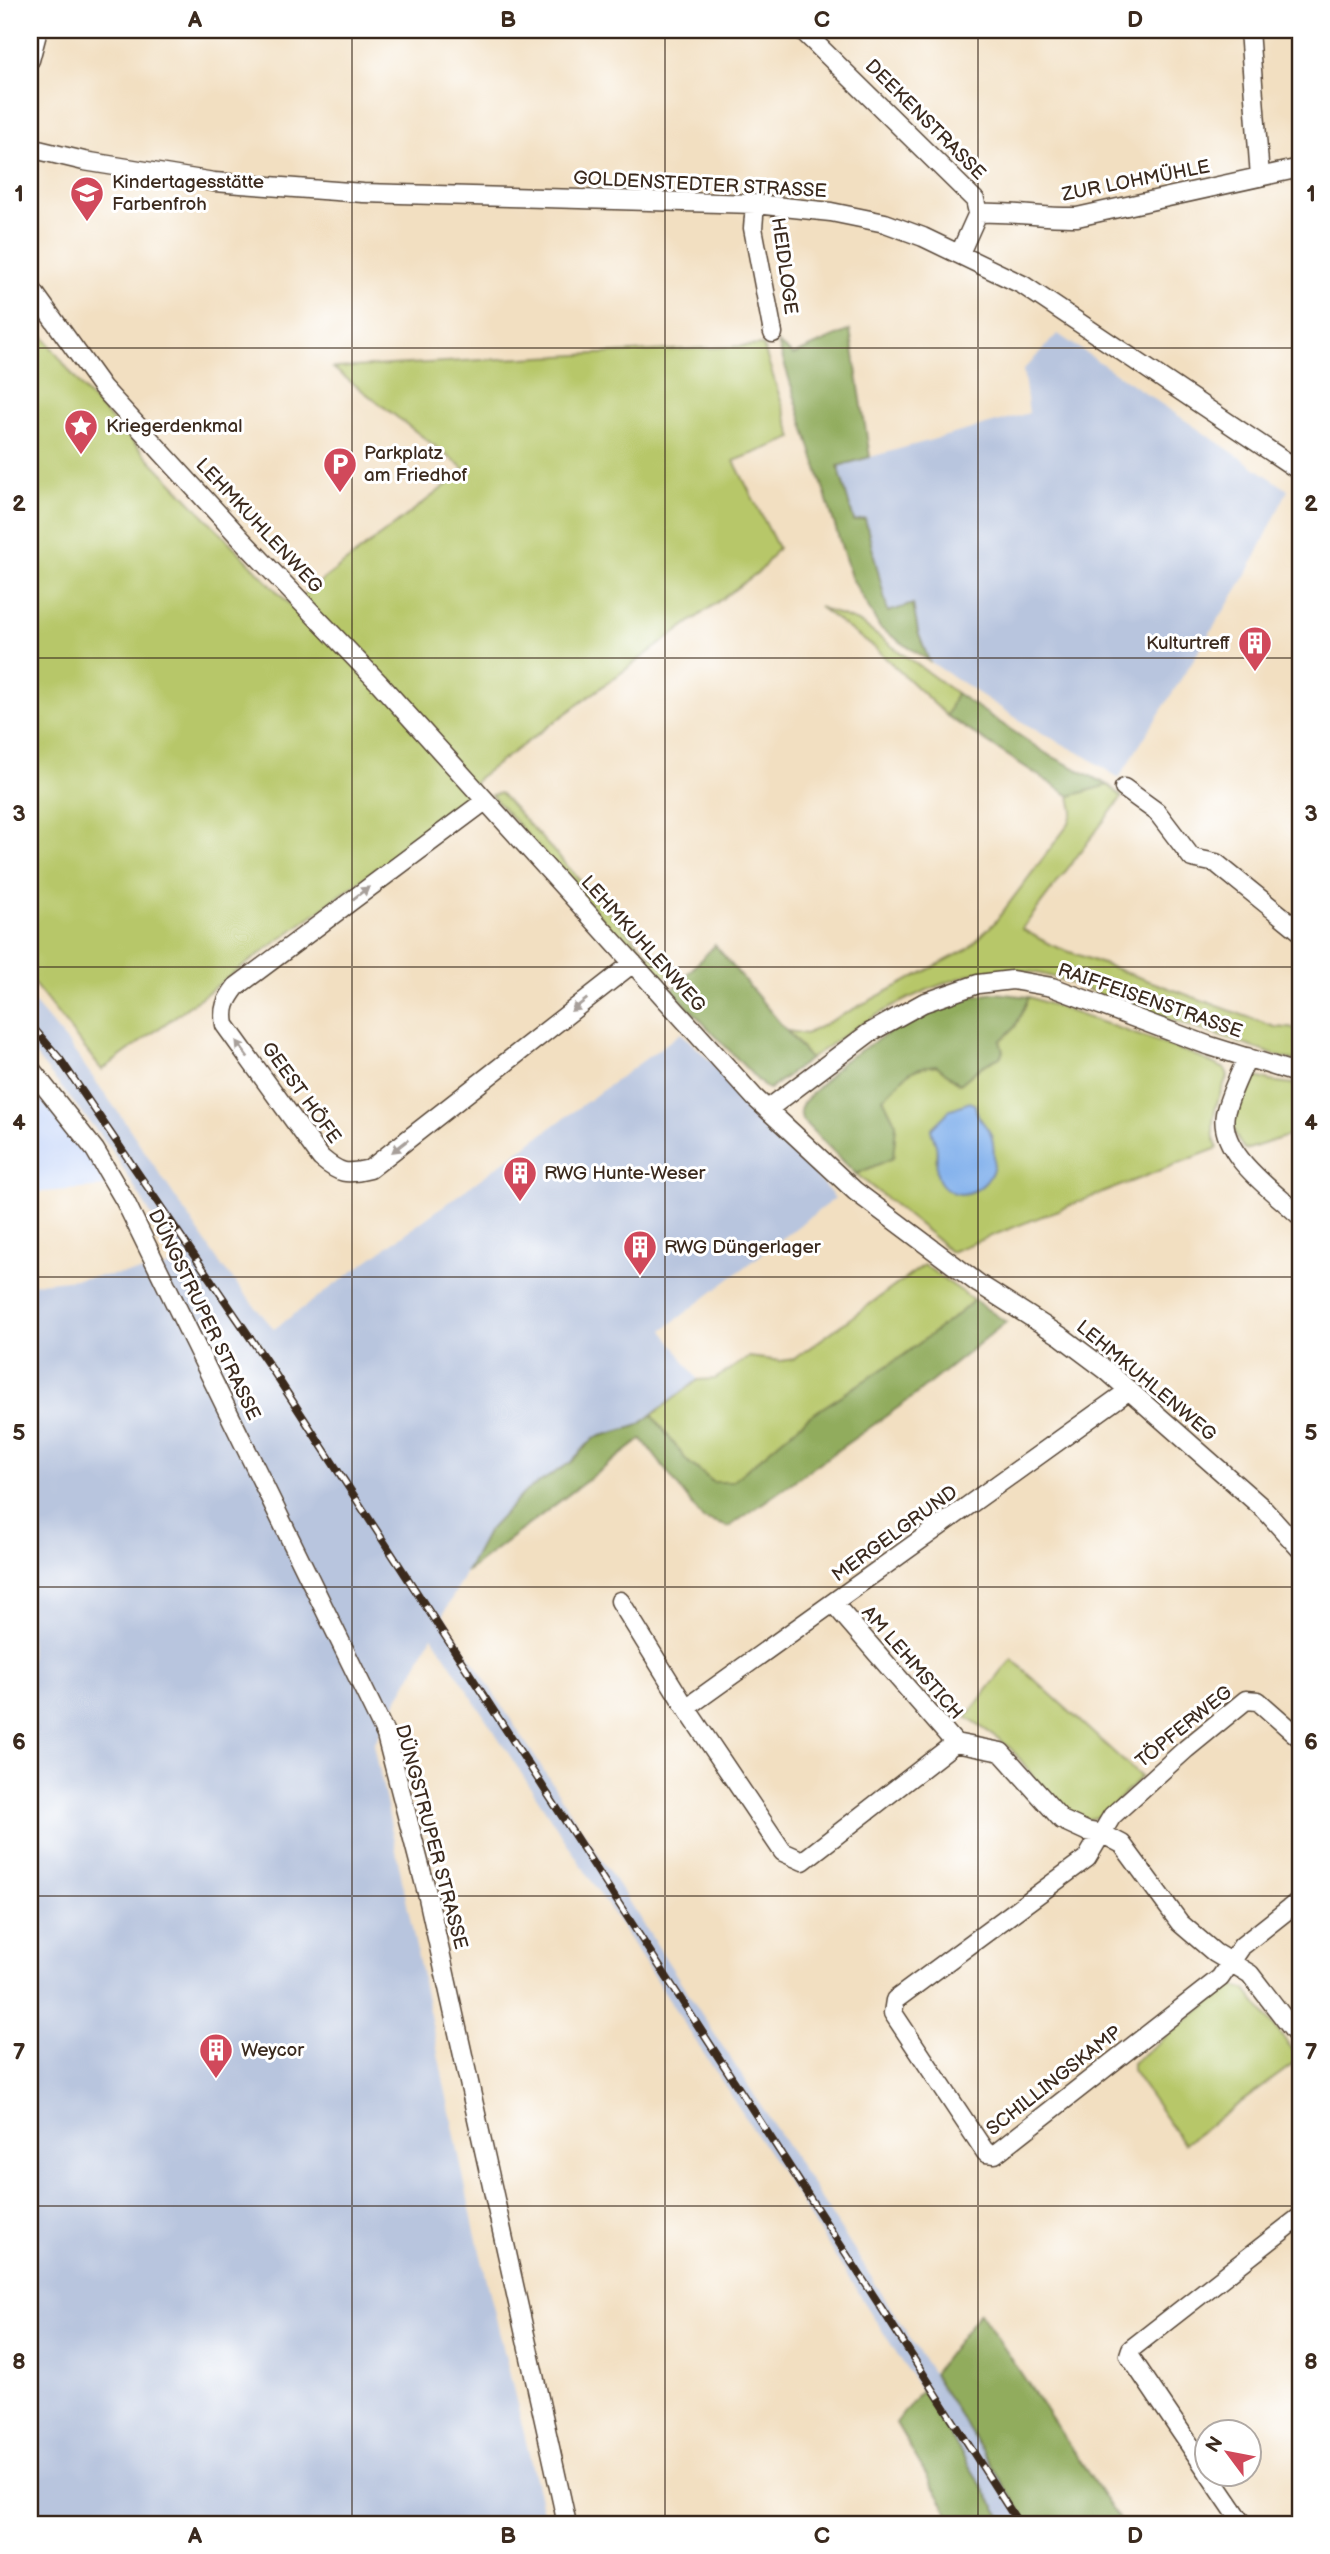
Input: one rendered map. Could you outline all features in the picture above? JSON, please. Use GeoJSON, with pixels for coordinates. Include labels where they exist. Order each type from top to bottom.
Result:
{"type":"FeatureCollection","features":[{"type":"Feature","properties":{"kind":"street"},"geometry":{"type":"LineString","coordinates":[[30,60],[38,30]]}},
{"type":"Feature","properties":{"kind":"street","name":"DEEKENSTRASSE"},"geometry":{"type":"LineString","coordinates":[[803,30],[975,200],[978,213],[960,253]]}},
{"type":"Feature","properties":{"kind":"street"},"geometry":{"type":"LineString","coordinates":[[1249,30],[1260,177]]}},
{"type":"Feature","properties":{"kind":"street","name":"GOLDENSTEDTER STRASSE"},"geometry":{"type":"LineString","coordinates":[[30,148],[84,161],[214,182],[363,193],[755,204],[858,217],[923,237],[1023,285],[1300,471]]}},
{"type":"Feature","properties":{"kind":"street","name":"ZUR LOHMÜHLE"},"geometry":{"type":"LineString","coordinates":[[978,213],[1004,211],[1051,217],[1077,217],[1300,168]]}},
{"type":"Feature","properties":{"kind":"street","name":"HEIDLOGE"},"geometry":{"type":"LineString","coordinates":[[755,204],[753,228],[773,333]]}},
{"type":"Feature","properties":{"kind":"street","name":"LEHMKUHLENWEG"},"geometry":{"type":"LineString","coordinates":[[30,287],[102,387],[243,541],[379,683],[768,1109],[855,1191],[979,1284],[1062,1336],[1106,1370],[1265,1510],[1300,1549]]}},
{"type":"Feature","properties":{"kind":"street"},"geometry":{"type":"LineString","coordinates":[[1124,788],[1157,812],[1192,858],[1216,863],[1300,931]]}},
{"type":"Feature","properties":{"kind":"street","name":"GEEST HÖFE"},"geometry":{"type":"LineString","coordinates":[[485,801],[236,987],[228,998],[223,1012],[225,1025],[321,1158],[335,1170],[351,1174],[370,1169],[633,963]]}},
{"type":"Feature","properties":{"kind":"street","name":"RAIFFEISENSTRASSE"},"geometry":{"type":"LineString","coordinates":[[768,1109],[869,1033],[923,1003],[978,984],[1012,980],[1052,987],[1195,1041],[1300,1072]]}},
{"type":"Feature","properties":{"kind":"street"},"geometry":{"type":"LineString","coordinates":[[1247,1057],[1225,1115],[1226,1139],[1235,1155],[1300,1216]]}},
{"type":"Feature","properties":{"kind":"street","name":"DÜNGSTRUPER STRASSE"},"geometry":{"type":"LineString","coordinates":[[30,1068],[95,1150],[125,1201],[386,1735],[427,1894],[567,2524]]}},
{"type":"Feature","properties":{"kind":"street","name":"MERGELGRUND"},"geometry":{"type":"LineString","coordinates":[[686,1708],[1128,1391]]}},
{"type":"Feature","properties":{"kind":"street"},"geometry":{"type":"LineString","coordinates":[[620,1601],[686,1708],[783,1852],[803,1861],[954,1743]]}},
{"type":"Feature","properties":{"kind":"street","name":"AM LEHMSTICH"},"geometry":{"type":"LineString","coordinates":[[834,1604],[954,1743],[1001,1752],[1062,1820],[1122,1844],[1180,1923],[1215,1953],[1250,1974],[1300,2039]]}},
{"type":"Feature","properties":{"kind":"street","name":"TÖPFERWEG"},"geometry":{"type":"LineString","coordinates":[[1103,1835],[1112,1816],[1186,1749],[1247,1700],[1258,1701],[1300,1738]]}},
{"type":"Feature","properties":{"kind":"street","name":"SCHILLINGSKAMP"},"geometry":{"type":"LineString","coordinates":[[1103,1835],[1087,1858],[895,2000],[893,2013],[986,2153],[995,2154],[1220,1978],[1232,1963]]}},
{"type":"Feature","properties":{"kind":"street"},"geometry":{"type":"LineString","coordinates":[[1232,1963],[1242,1946],[1300,1900]]}},
{"type":"Feature","properties":{"kind":"street"},"geometry":{"type":"LineString","coordinates":[[1194,2452],[1129,2355],[1130,2349],[1300,2217]]}},
{"type":"Feature","properties":{"kind":"street"},"geometry":{"type":"LineString","coordinates":[[1218,2488],[1242,2524]]}},
{"type":"Feature","properties":{"kind":"shaded area"},"geometry":{"type":"Polygon","coordinates":[[[1058,334],[1288,490],[1247,574],[1119,778],[1087,757],[1027,725],[929,661],[918,632],[913,605],[889,612],[865,519],[854,522],[838,466],[1029,413],[1023,370],[1058,334]]]}},
{"type":"Feature","properties":{"kind":"shaded area"},"geometry":{"type":"Polygon","coordinates":[[[30,998],[68,1043],[123,1119],[220,1264],[274,1329],[681,1033],[737,1086],[835,1198],[663,1330],[698,1380],[637,1426],[594,1438],[570,1463],[526,1491],[487,1532],[443,1615],[1029,2524],[1006,2524],[432,1636],[374,1744],[473,2223],[546,2524],[30,2524],[30,1284],[148,1271],[181,1264],[110,1147],[30,1049],[30,998]]]}},
{"type":"Feature","properties":{"kind":"shaded area"},"geometry":{"type":"Polygon","coordinates":[[[30,1082],[89,1153],[106,1187],[30,1193],[30,1082]]]}},
{"type":"Feature","properties":{"kind":"green space"},"geometry":{"type":"Polygon","coordinates":[[[30,319],[87,394],[290,605],[466,470],[333,368],[763,345],[793,438],[734,461],[778,548],[761,570],[478,778],[463,805],[102,1070],[30,979],[30,319]]]}},
{"type":"Feature","properties":{"kind":"green space"},"geometry":{"type":"Polygon","coordinates":[[[850,330],[870,457],[838,466],[854,521],[865,519],[888,612],[913,604],[918,632],[929,661],[880,628],[851,577],[778,343],[793,355],[850,330]]]}},
{"type":"Feature","properties":{"kind":"green space"},"geometry":{"type":"Polygon","coordinates":[[[819,607],[860,623],[956,693],[947,716],[875,648],[819,607]]]}},
{"type":"Feature","properties":{"kind":"green space"},"geometry":{"type":"Polygon","coordinates":[[[956,693],[1047,754],[1108,785],[1070,796],[947,716],[956,693]]]}},
{"type":"Feature","properties":{"kind":"green space"},"geometry":{"type":"Polygon","coordinates":[[[1108,785],[1122,797],[1022,929],[1051,945],[1275,1027],[1300,1029],[1300,1061],[1283,1058],[1132,1007],[1058,979],[1022,971],[1001,970],[971,974],[911,997],[860,1025],[810,1059],[788,1031],[806,1034],[968,949],[995,922],[1068,825],[1073,811],[1070,796],[1108,785]]]}},
{"type":"Feature","properties":{"kind":"green space"},"geometry":{"type":"Polygon","coordinates":[[[500,793],[648,954],[673,969],[660,983],[491,795],[500,793]]]}},
{"type":"Feature","properties":{"kind":"green space"},"geometry":{"type":"Polygon","coordinates":[[[715,945],[810,1059],[769,1089],[764,1087],[672,990],[715,945]]]}},
{"type":"Feature","properties":{"kind":"green space"},"geometry":{"type":"Polygon","coordinates":[[[996,993],[1029,997],[1015,1027],[1000,1041],[1003,1052],[1000,1057],[982,1066],[960,1084],[936,1065],[925,1066],[911,1072],[883,1098],[896,1124],[893,1158],[856,1174],[802,1120],[800,1110],[803,1103],[842,1062],[925,1010],[956,999],[996,993]]]}},
{"type":"Feature","properties":{"kind":"green space"},"geometry":{"type":"Polygon","coordinates":[[[1029,997],[1192,1054],[1225,1069],[1228,1075],[1213,1121],[1218,1148],[950,1252],[856,1174],[893,1158],[896,1124],[883,1098],[905,1076],[917,1069],[936,1065],[960,1084],[982,1066],[1000,1057],[1003,1052],[1000,1041],[1015,1027],[1029,997]],[[975,1105],[952,1109],[933,1126],[931,1129],[937,1147],[936,1160],[990,1133],[976,1115],[975,1105]]]}},
{"type":"Feature","properties":{"kind":"green space"},"geometry":{"type":"Polygon","coordinates":[[[1247,1074],[1270,1081],[1300,1085],[1300,1132],[1245,1150],[1234,1131],[1233,1122],[1236,1104],[1247,1074]]]}},
{"type":"Feature","properties":{"kind":"green space"},"geometry":{"type":"Polygon","coordinates":[[[924,1265],[974,1300],[904,1355],[810,1416],[732,1482],[713,1482],[687,1461],[652,1415],[698,1380],[715,1379],[749,1357],[781,1361],[794,1359],[924,1265]]]}},
{"type":"Feature","properties":{"kind":"green space"},"geometry":{"type":"Polygon","coordinates":[[[974,1300],[1006,1322],[910,1399],[729,1527],[703,1519],[642,1439],[466,1572],[487,1532],[526,1491],[570,1463],[594,1438],[637,1426],[652,1415],[687,1461],[713,1482],[732,1482],[810,1416],[904,1355],[974,1300]]]}},
{"type":"Feature","properties":{"kind":"green space"},"geometry":{"type":"Polygon","coordinates":[[[1012,1659],[1141,1777],[1114,1805],[1097,1817],[1084,1819],[1060,1807],[1010,1748],[966,1717],[1012,1659]]]}},
{"type":"Feature","properties":{"kind":"green space"},"geometry":{"type":"Polygon","coordinates":[[[1232,1985],[1245,1989],[1300,2059],[1184,2144],[1132,2070],[1132,2063],[1232,1985]]]}},
{"type":"Feature","properties":{"kind":"green space"},"geometry":{"type":"Polygon","coordinates":[[[980,2312],[1122,2524],[1029,2524],[933,2374],[980,2312]]]}},
{"type":"Feature","properties":{"kind":"green space"},"geometry":{"type":"Polygon","coordinates":[[[921,2390],[1006,2524],[955,2524],[896,2423],[921,2390]]]}},
{"type":"Feature","properties":{"kind":"water"},"geometry":{"type":"Polygon","coordinates":[[[970,1102],[975,1105],[977,1114],[991,1136],[994,1161],[988,1179],[982,1186],[965,1194],[947,1190],[940,1182],[936,1168],[937,1149],[931,1129],[951,1109],[970,1102]]]}},
{"type":"Feature","properties":{"kind":"railway"},"geometry":{"type":"LineString","coordinates":[[30,1024],[60,1059],[273,1371],[1019,2524]]}},
{"type":"Feature","properties":{"kind":"place","name":"Kindertagesstätte Farbenfroh"},"geometry":{"type":"Point","coordinates":[87,223]}},
{"type":"Feature","properties":{"kind":"place","name":"Kriegerdenkmal"},"geometry":{"type":"Point","coordinates":[81,456]}},
{"type":"Feature","properties":{"kind":"place","name":"Parkplatz am Friedhof"},"geometry":{"type":"Point","coordinates":[340,494]}},
{"type":"Feature","properties":{"kind":"place","name":"Kulturtreff"},"geometry":{"type":"Point","coordinates":[1255,673]}},
{"type":"Feature","properties":{"kind":"place","name":"RWG Hunte-Weser"},"geometry":{"type":"Point","coordinates":[520,1203]}},
{"type":"Feature","properties":{"kind":"place","name":"RWG Düngerlager"},"geometry":{"type":"Point","coordinates":[640,1277]}},
{"type":"Feature","properties":{"kind":"place","name":"Weycor"},"geometry":{"type":"Point","coordinates":[216,2080]}}]}
